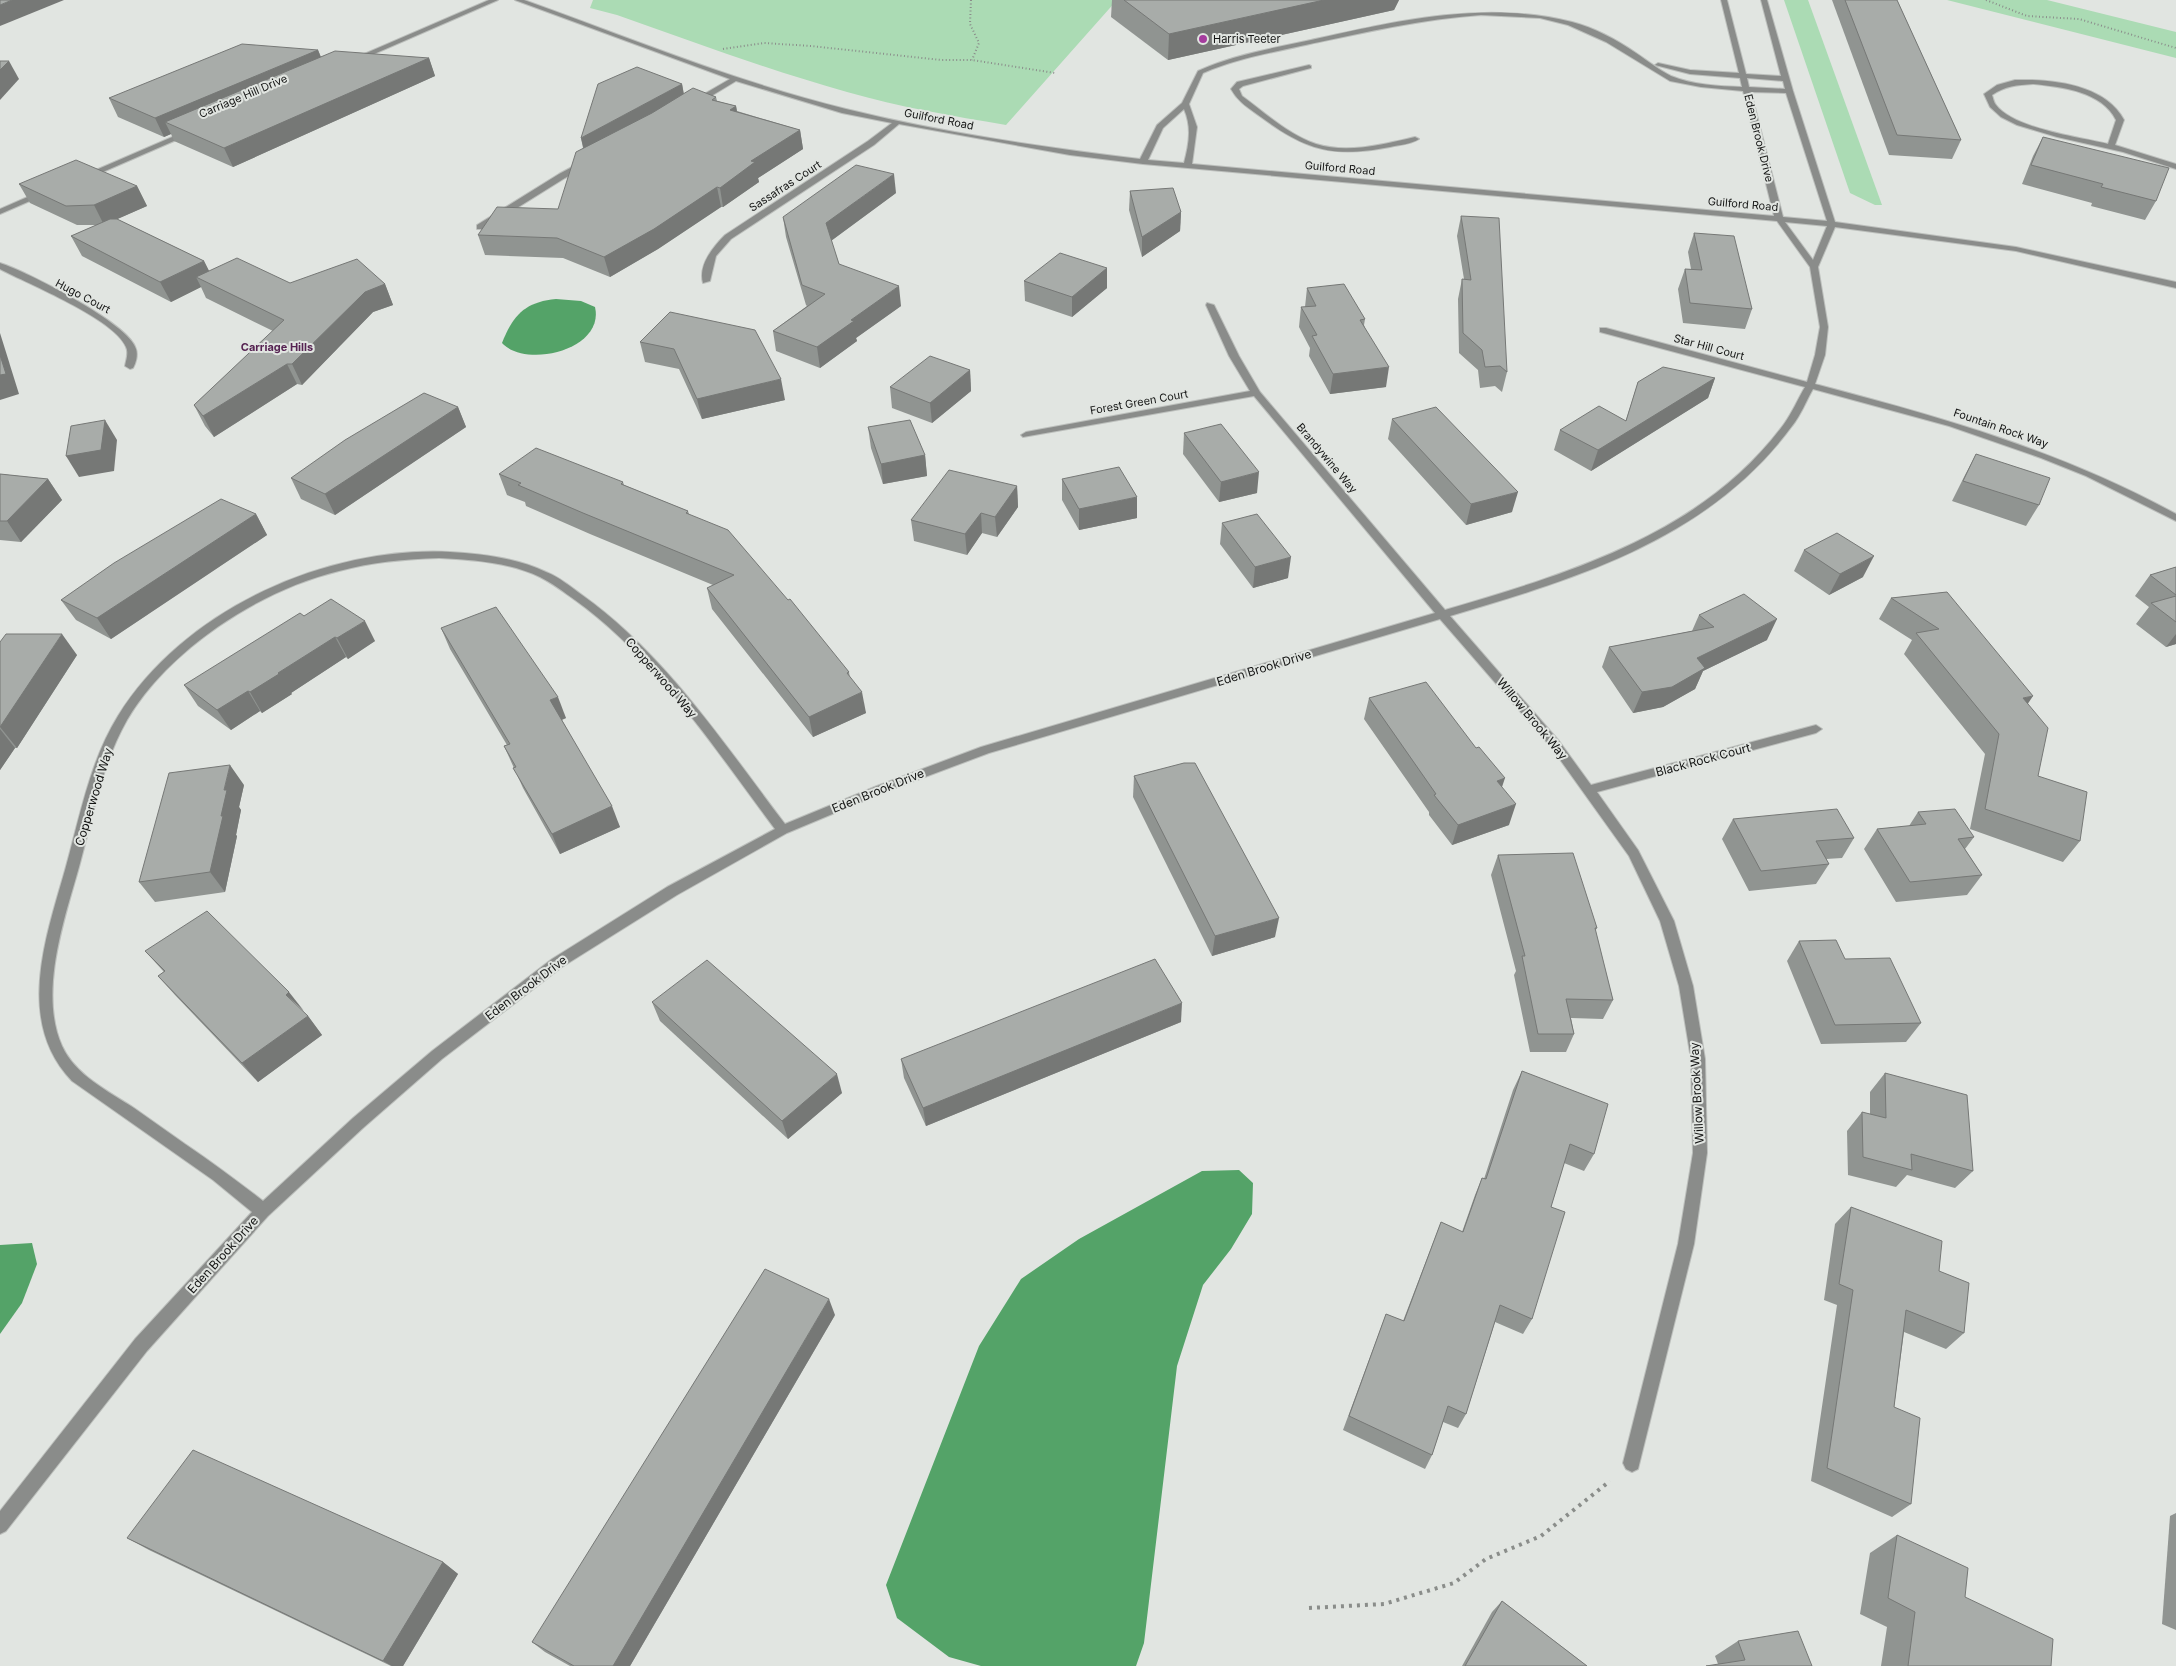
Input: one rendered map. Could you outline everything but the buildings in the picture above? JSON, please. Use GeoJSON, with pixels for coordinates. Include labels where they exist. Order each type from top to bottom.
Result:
{"type":"FeatureCollection","features":[{"type":"Feature","properties":{"kind":"street","name":"Carriage Hill Drive"},"geometry":{"type":"LineString","coordinates":[[81,178],[495,0]]}},
{"type":"Feature","properties":{"kind":"street","name":"Guilford Road"},"geometry":{"type":"LineString","coordinates":[[518,0],[796,98],[896,123],[1070,153],[1143,162],[1779,219],[1924,234],[2016,249],[2176,285]]}},
{"type":"Feature","properties":{"kind":"street","name":"Eden Brook Drive"},"geometry":{"type":"LineString","coordinates":[[0,1525],[141,1345],[263,1211],[358,1123],[430,1061],[556,963],[672,891],[782,830],[881,789],[985,750],[1542,585],[1612,558],[1678,526],[1720,496],[1759,460],[1789,424],[1810,386],[1820,355],[1824,327],[1814,267],[1779,219],[1745,76],[1724,0]]}},
{"type":"Feature","properties":{"kind":"street"},"geometry":{"type":"LineString","coordinates":[[1764,0],[1789,92],[1832,224],[1814,267]]}},
{"type":"Feature","properties":{"kind":"street"},"geometry":{"type":"LineString","coordinates":[[1143,162],[1160,128],[1185,104],[1200,72],[1220,64],[1443,13],[1516,8],[1571,23],[1615,43],[1672,78],[1714,86],[1789,92]]}},
{"type":"Feature","properties":{"kind":"street"},"geometry":{"type":"LineString","coordinates":[[1644,62],[1690,72],[1787,79]]}},
{"type":"Feature","properties":{"kind":"street"},"geometry":{"type":"LineString","coordinates":[[1309,67],[1240,84],[1235,89],[1239,97],[1300,139],[1315,145],[1362,150],[1415,139]]}},
{"type":"Feature","properties":{"kind":"street"},"geometry":{"type":"LineString","coordinates":[[480,227],[562,176],[652,128],[736,78]]}},
{"type":"Feature","properties":{"kind":"street"},"geometry":{"type":"LineString","coordinates":[[2111,146],[2120,120],[2114,110],[2088,94],[2047,83],[2026,82],[1999,86],[1988,94],[1988,101],[1994,109],[2013,120],[2049,133],[2111,146],[2176,167]]}},
{"type":"Feature","properties":{"kind":"street"},"geometry":{"type":"LineString","coordinates":[[1185,104],[1192,118],[1195,133],[1188,165]]}},
{"type":"Feature","properties":{"kind":"street","name":"Sassafras Court"},"geometry":{"type":"LineString","coordinates":[[706,281],[707,262],[728,236],[871,143],[896,123]]}},
{"type":"Feature","properties":{"kind":"street"},"geometry":{"type":"LineString","coordinates":[[0,212],[54,189]]}},
{"type":"Feature","properties":{"kind":"street","name":"Hugo Court"},"geometry":{"type":"LineString","coordinates":[[0,266],[106,320],[118,329],[124,334],[132,348],[130,366]]}},
{"type":"Feature","properties":{"kind":"street","name":"Brandywine Way"},"geometry":{"type":"LineString","coordinates":[[1210,306],[1234,356],[1256,393],[1442,614]]}},
{"type":"Feature","properties":{"kind":"street","name":"Star Hill Court"},"geometry":{"type":"LineString","coordinates":[[1603,330],[1810,386]]}},
{"type":"Feature","properties":{"kind":"street","name":"Fountain Rock Way"},"geometry":{"type":"LineString","coordinates":[[1810,386],[1870,400],[2038,453],[2096,477],[2176,518]]}},
{"type":"Feature","properties":{"kind":"street","name":"Forest Green Court"},"geometry":{"type":"LineString","coordinates":[[1026,435],[1256,393]]}},
{"type":"Feature","properties":{"kind":"street","name":"Copperwood Way"},"geometry":{"type":"LineString","coordinates":[[263,1211],[215,1172],[79,1079],[55,1048],[47,1021],[48,983],[53,936],[106,750],[123,717],[147,682],[174,656],[209,629],[252,603],[295,582],[334,568],[375,560],[414,556],[463,556],[508,563],[544,575],[588,604],[633,643],[680,697],[782,830]]}},
{"type":"Feature","properties":{"kind":"street","name":"Willow Brook Way"},"geometry":{"type":"LineString","coordinates":[[1442,614],[1555,744],[1634,853],[1667,921],[1686,986],[1698,1060],[1700,1153],[1686,1244],[1632,1463]]}},
{"type":"Feature","properties":{"kind":"street","name":"Black Rock Court"},"geometry":{"type":"LineString","coordinates":[[1590,790],[1816,729]]}},
{"type":"Feature","properties":{"kind":"path"},"geometry":{"type":"LineString","coordinates":[[971,0],[970,24],[979,43],[972,60]]}},
{"type":"Feature","properties":{"kind":"path"},"geometry":{"type":"LineString","coordinates":[[1986,0],[2027,16],[2079,19],[2176,48]]}},
{"type":"Feature","properties":{"kind":"path"},"geometry":{"type":"LineString","coordinates":[[676,56],[764,43],[941,60],[972,60],[1054,73]]}},
{"type":"Feature","properties":{"kind":"path"},"geometry":{"type":"LineString","coordinates":[[1309,1608],[1384,1604],[1454,1582],[1486,1559],[1541,1536],[1632,1463]]}},
{"type":"Feature","properties":{"kind":"shaded area"},"geometry":{"type":"Polygon","coordinates":[[[593,0],[1117,0],[1006,125],[906,107],[818,83],[617,15],[590,8],[593,0]]]}},
{"type":"Feature","properties":{"kind":"shaded area"},"geometry":{"type":"Polygon","coordinates":[[[1784,0],[1808,0],[1882,205],[1875,205],[1850,193],[1784,0]]]}},
{"type":"Feature","properties":{"kind":"shaded area"},"geometry":{"type":"Polygon","coordinates":[[[1947,0],[2047,0],[2176,32],[2176,58],[1947,0]]]}},
{"type":"Feature","properties":{"kind":"shaded area"},"geometry":{"type":"Polygon","coordinates":[[[556,299],[581,301],[595,307],[595,322],[588,334],[576,344],[561,351],[545,354],[528,354],[513,351],[502,343],[516,318],[528,307],[536,303],[556,299]]]}},
{"type":"Feature","properties":{"kind":"shaded area"},"geometry":{"type":"Polygon","coordinates":[[[1239,1170],[1253,1183],[1252,1214],[1231,1249],[1203,1285],[1177,1366],[1144,1643],[1136,1666],[981,1666],[949,1657],[897,1618],[886,1585],[979,1346],[1021,1279],[1079,1239],[1202,1171],[1239,1170]]]}},
{"type":"Feature","properties":{"kind":"shaded area"},"geometry":{"type":"Polygon","coordinates":[[[32,1243],[37,1264],[22,1303],[0,1334],[0,1245],[32,1243]]]}},
{"type":"Feature","properties":{"kind":"place","name":"Harris Teeter"},"geometry":{"type":"Point","coordinates":[1203,39]}},
{"type":"Feature","properties":{"kind":"district","name":"Carriage Hills"},"geometry":{"type":"Point","coordinates":[277,347]}}]}
